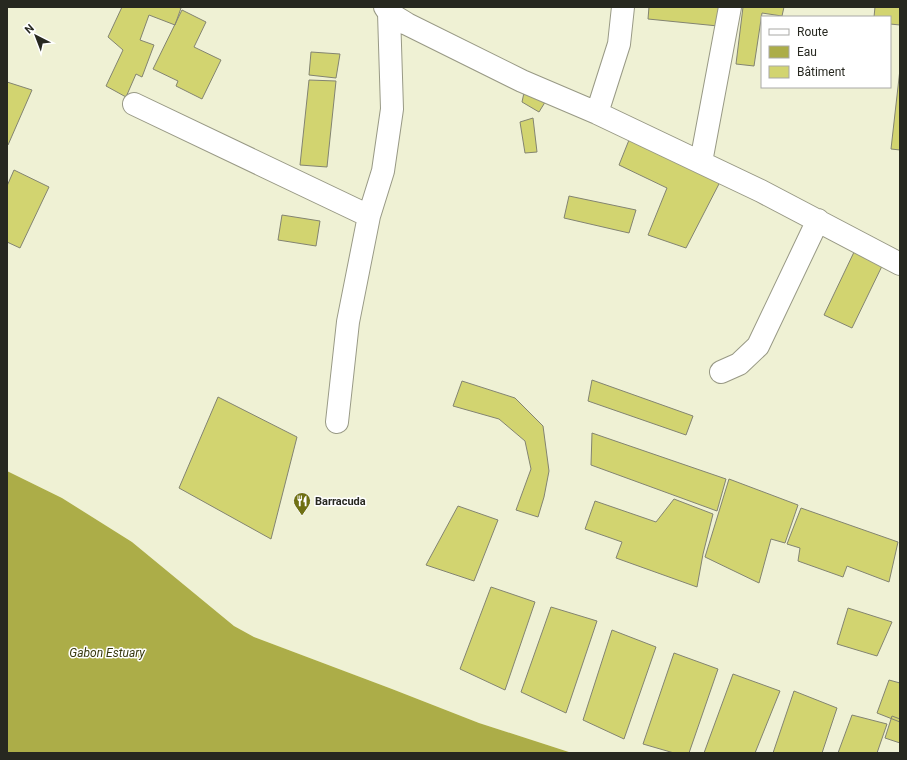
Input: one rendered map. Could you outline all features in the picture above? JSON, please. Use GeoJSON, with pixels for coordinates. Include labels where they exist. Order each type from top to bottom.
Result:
{"type":"FeatureCollection","features":[{"type":"Feature","properties":{"kind":"street"},"geometry":{"type":"LineString","coordinates":[[597,113],[620,44],[624,7]]}},
{"type":"Feature","properties":{"kind":"street"},"geometry":{"type":"LineString","coordinates":[[701,162],[730,7]]}},
{"type":"Feature","properties":{"kind":"street"},"geometry":{"type":"LineString","coordinates":[[387,10],[407,24],[515,77],[597,113],[701,162],[818,220],[900,264]]}},
{"type":"Feature","properties":{"kind":"street"},"geometry":{"type":"LineString","coordinates":[[337,422],[348,322],[369,216],[383,171],[392,109],[387,10]]}},
{"type":"Feature","properties":{"kind":"street"},"geometry":{"type":"LineString","coordinates":[[134,104],[369,216]]}},
{"type":"Feature","properties":{"kind":"street"},"geometry":{"type":"LineString","coordinates":[[721,372],[739,364],[758,346],[818,220]]}},
{"type":"Feature","properties":{"kind":"shaded area"},"geometry":{"type":"Polygon","coordinates":[[[7,7],[900,7],[900,753],[572,753],[479,723],[254,637],[234,626],[132,542],[62,498],[7,471],[7,7]]]}},
{"type":"Feature","properties":{"kind":"water","name":"Gabon Estuary"},"geometry":{"type":"Polygon","coordinates":[[[7,471],[62,498],[132,542],[234,626],[254,637],[479,723],[572,753],[7,753],[7,471]]]}},
{"type":"Feature","properties":{"kind":"building"},"geometry":{"type":"Polygon","coordinates":[[[122,7],[181,8],[175,25],[149,15],[140,40],[154,45],[142,77],[136,74],[126,97],[106,86],[123,50],[108,37],[122,7]]]}},
{"type":"Feature","properties":{"kind":"building"},"geometry":{"type":"Polygon","coordinates":[[[649,7],[720,7],[718,26],[648,19],[649,7]]]}},
{"type":"Feature","properties":{"kind":"building"},"geometry":{"type":"Polygon","coordinates":[[[743,7],[784,7],[782,16],[762,13],[754,66],[736,64],[743,7]]]}},
{"type":"Feature","properties":{"kind":"building"},"geometry":{"type":"Polygon","coordinates":[[[875,7],[900,7],[900,25],[891,24],[891,16],[874,16],[875,7]]]}},
{"type":"Feature","properties":{"kind":"building"},"geometry":{"type":"Polygon","coordinates":[[[182,10],[206,22],[194,47],[221,60],[202,99],[176,86],[178,81],[153,69],[182,10]]]}},
{"type":"Feature","properties":{"kind":"building"},"geometry":{"type":"Polygon","coordinates":[[[311,52],[340,54],[336,78],[309,75],[311,52]]]}},
{"type":"Feature","properties":{"kind":"building"},"geometry":{"type":"Polygon","coordinates":[[[900,69],[900,150],[891,149],[900,69]]]}},
{"type":"Feature","properties":{"kind":"building"},"geometry":{"type":"Polygon","coordinates":[[[309,80],[336,81],[327,167],[300,165],[309,80]]]}},
{"type":"Feature","properties":{"kind":"building"},"geometry":{"type":"Polygon","coordinates":[[[7,82],[32,90],[8,145],[7,144],[7,82]]]}},
{"type":"Feature","properties":{"kind":"building"},"geometry":{"type":"Polygon","coordinates":[[[525,88],[547,99],[539,112],[522,102],[525,88]]]}},
{"type":"Feature","properties":{"kind":"building"},"geometry":{"type":"Polygon","coordinates":[[[533,118],[537,152],[525,153],[520,122],[533,118]]]}},
{"type":"Feature","properties":{"kind":"building"},"geometry":{"type":"Polygon","coordinates":[[[631,135],[721,180],[686,248],[648,235],[667,188],[619,165],[631,135]]]}},
{"type":"Feature","properties":{"kind":"building"},"geometry":{"type":"Polygon","coordinates":[[[14,170],[49,187],[20,248],[7,242],[7,186],[14,170]]]}},
{"type":"Feature","properties":{"kind":"building"},"geometry":{"type":"Polygon","coordinates":[[[569,196],[636,210],[629,233],[564,218],[569,196]]]}},
{"type":"Feature","properties":{"kind":"building"},"geometry":{"type":"Polygon","coordinates":[[[282,215],[320,221],[316,246],[278,240],[282,215]]]}},
{"type":"Feature","properties":{"kind":"building"},"geometry":{"type":"Polygon","coordinates":[[[855,250],[883,264],[852,328],[824,315],[855,250]]]}},
{"type":"Feature","properties":{"kind":"building"},"geometry":{"type":"Polygon","coordinates":[[[592,380],[693,416],[686,435],[588,401],[592,380]]]}},
{"type":"Feature","properties":{"kind":"building"},"geometry":{"type":"Polygon","coordinates":[[[462,381],[515,398],[543,426],[549,471],[538,517],[516,510],[531,469],[525,441],[499,419],[453,406],[462,381]]]}},
{"type":"Feature","properties":{"kind":"building"},"geometry":{"type":"Polygon","coordinates":[[[218,397],[297,437],[271,539],[179,488],[218,397]]]}},
{"type":"Feature","properties":{"kind":"building"},"geometry":{"type":"Polygon","coordinates":[[[592,433],[726,479],[717,511],[591,465],[592,433]]]}},
{"type":"Feature","properties":{"kind":"building"},"geometry":{"type":"Polygon","coordinates":[[[729,479],[798,505],[785,543],[771,539],[759,583],[705,557],[729,479]]]}},
{"type":"Feature","properties":{"kind":"building"},"geometry":{"type":"Polygon","coordinates":[[[674,499],[713,514],[703,554],[697,587],[616,558],[622,542],[585,529],[595,501],[656,522],[674,499]]]}},
{"type":"Feature","properties":{"kind":"building"},"geometry":{"type":"Polygon","coordinates":[[[458,506],[498,520],[474,581],[426,565],[458,506]]]}},
{"type":"Feature","properties":{"kind":"building"},"geometry":{"type":"Polygon","coordinates":[[[801,508],[898,542],[889,582],[847,566],[843,577],[798,561],[800,548],[787,544],[801,508]]]}},
{"type":"Feature","properties":{"kind":"building"},"geometry":{"type":"Polygon","coordinates":[[[491,587],[535,602],[505,690],[460,669],[491,587]]]}},
{"type":"Feature","properties":{"kind":"building"},"geometry":{"type":"Polygon","coordinates":[[[551,607],[597,621],[566,713],[521,692],[551,607]]]}},
{"type":"Feature","properties":{"kind":"building"},"geometry":{"type":"Polygon","coordinates":[[[848,608],[892,622],[877,656],[837,644],[848,608]]]}},
{"type":"Feature","properties":{"kind":"building"},"geometry":{"type":"Polygon","coordinates":[[[612,630],[656,647],[624,739],[583,720],[612,630]]]}},
{"type":"Feature","properties":{"kind":"building"},"geometry":{"type":"Polygon","coordinates":[[[674,653],[718,669],[689,753],[674,753],[643,744],[674,653]]]}},
{"type":"Feature","properties":{"kind":"building"},"geometry":{"type":"Polygon","coordinates":[[[733,674],[780,691],[755,753],[704,753],[733,674]]]}},
{"type":"Feature","properties":{"kind":"building"},"geometry":{"type":"Polygon","coordinates":[[[889,680],[900,683],[900,722],[877,713],[889,680]]]}},
{"type":"Feature","properties":{"kind":"building"},"geometry":{"type":"Polygon","coordinates":[[[794,691],[837,708],[822,753],[773,753],[794,691]]]}},
{"type":"Feature","properties":{"kind":"building"},"geometry":{"type":"Polygon","coordinates":[[[852,715],[887,724],[877,753],[838,753],[852,715]]]}},
{"type":"Feature","properties":{"kind":"building"},"geometry":{"type":"Polygon","coordinates":[[[892,716],[900,719],[900,743],[885,738],[892,716]]]}},
{"type":"Feature","properties":{"kind":"place","name":"Barracuda"},"geometry":{"type":"Point","coordinates":[302,516]}}]}
